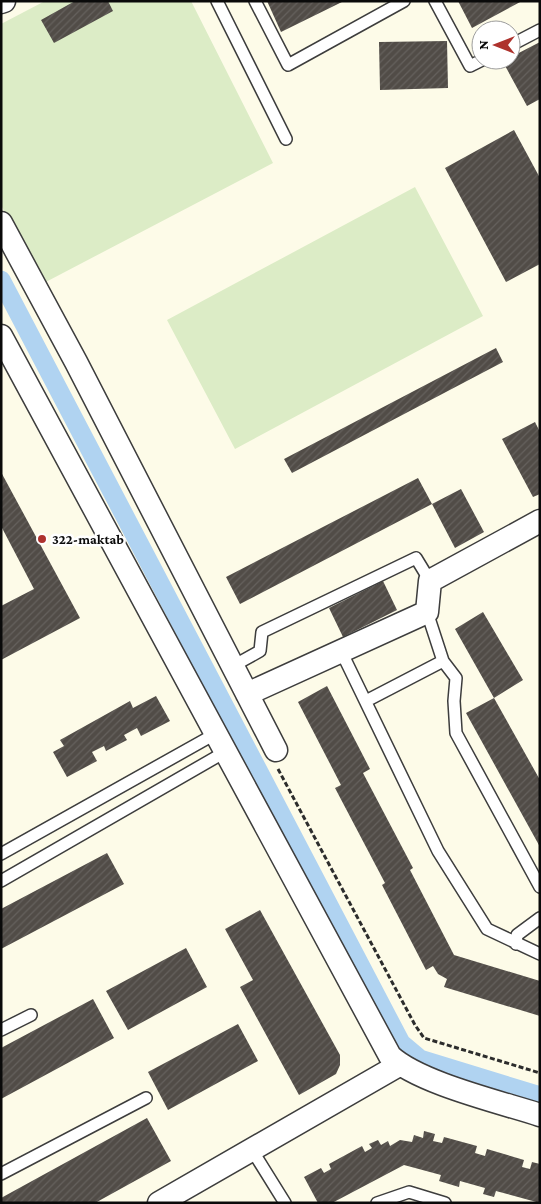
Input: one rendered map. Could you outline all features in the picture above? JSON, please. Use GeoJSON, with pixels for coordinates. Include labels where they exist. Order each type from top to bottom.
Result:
{"type":"FeatureCollection","features":[{"type":"Feature","properties":{"kind":"street"},"geometry":{"type":"LineString","coordinates":[[1,223],[76,362],[233,666],[276,757]]}},
{"type":"Feature","properties":{"kind":"street"},"geometry":{"type":"LineString","coordinates":[[1,336],[384,1046],[399,1065],[423,1077],[540,1115]]}},
{"type":"Feature","properties":{"kind":"street"},"geometry":{"type":"LineString","coordinates":[[247,694],[427,612],[430,581],[540,521]]}},
{"type":"Feature","properties":{"kind":"street"},"geometry":{"type":"LineString","coordinates":[[159,1203],[399,1065]]}},
{"type":"Feature","properties":{"kind":"lane"},"geometry":{"type":"LineString","coordinates":[[217,1],[286,139]]}},
{"type":"Feature","properties":{"kind":"lane"},"geometry":{"type":"LineString","coordinates":[[255,1],[288,65],[404,1]]}},
{"type":"Feature","properties":{"kind":"lane"},"geometry":{"type":"LineString","coordinates":[[435,1],[471,66]]}},
{"type":"Feature","properties":{"kind":"lane"},"geometry":{"type":"LineString","coordinates":[[521,40],[540,30]]}},
{"type":"Feature","properties":{"kind":"lane"},"geometry":{"type":"LineString","coordinates":[[233,666],[260,651],[262,632],[416,558],[430,581]]}},
{"type":"Feature","properties":{"kind":"lane"},"geometry":{"type":"LineString","coordinates":[[427,612],[443,660],[456,678],[454,701],[456,732],[540,887]]}},
{"type":"Feature","properties":{"kind":"lane"},"geometry":{"type":"LineString","coordinates":[[341,651],[438,851],[487,929],[540,954]]}},
{"type":"Feature","properties":{"kind":"lane"},"geometry":{"type":"LineString","coordinates":[[366,701],[443,660]]}},
{"type":"Feature","properties":{"kind":"lane"},"geometry":{"type":"LineString","coordinates":[[1,854],[220,743]]}},
{"type":"Feature","properties":{"kind":"lane"},"geometry":{"type":"LineString","coordinates":[[1,880],[220,743]]}},
{"type":"Feature","properties":{"kind":"lane"},"geometry":{"type":"LineString","coordinates":[[516,944],[517,935],[540,918]]}},
{"type":"Feature","properties":{"kind":"lane"},"geometry":{"type":"LineString","coordinates":[[1,1030],[31,1015]]}},
{"type":"Feature","properties":{"kind":"lane"},"geometry":{"type":"LineString","coordinates":[[1,1174],[146,1098]]}},
{"type":"Feature","properties":{"kind":"lane"},"geometry":{"type":"LineString","coordinates":[[252,1150],[285,1203]]}},
{"type":"Feature","properties":{"kind":"lane"},"geometry":{"type":"LineString","coordinates":[[377,1203],[409,1192],[445,1203]]}},
{"type":"Feature","properties":{"kind":"path"},"geometry":{"type":"LineString","coordinates":[[276,757],[424,1038],[540,1073]]}},
{"type":"Feature","properties":{"kind":"green space"},"geometry":{"type":"Polygon","coordinates":[[[45,1],[191,1],[273,163],[42,284],[1,205],[1,24],[45,1]]]}},
{"type":"Feature","properties":{"kind":"green space"},"geometry":{"type":"Polygon","coordinates":[[[415,187],[483,316],[235,449],[167,320],[415,187]]]}},
{"type":"Feature","properties":{"kind":"building"},"geometry":{"type":"Polygon","coordinates":[[[75,1],[108,1],[113,11],[54,43],[41,20],[75,1]]]}},
{"type":"Feature","properties":{"kind":"building"},"geometry":{"type":"Polygon","coordinates":[[[267,1],[344,1],[281,32],[267,1]]]}},
{"type":"Feature","properties":{"kind":"building"},"geometry":{"type":"Polygon","coordinates":[[[458,1],[522,1],[487,20],[471,20],[471,26],[458,1]]]}},
{"type":"Feature","properties":{"kind":"building"},"geometry":{"type":"Polygon","coordinates":[[[447,41],[448,88],[380,90],[379,42],[447,41]]]}},
{"type":"Feature","properties":{"kind":"building"},"geometry":{"type":"Polygon","coordinates":[[[540,42],[540,99],[527,106],[507,70],[521,70],[521,52],[540,42]]]}},
{"type":"Feature","properties":{"kind":"building"},"geometry":{"type":"Polygon","coordinates":[[[514,130],[540,178],[540,264],[506,282],[445,168],[514,130]]]}},
{"type":"Feature","properties":{"kind":"building"},"geometry":{"type":"Polygon","coordinates":[[[496,348],[503,362],[292,473],[284,459],[496,348]]]}},
{"type":"Feature","properties":{"kind":"building"},"geometry":{"type":"Polygon","coordinates":[[[535,422],[540,432],[540,494],[533,497],[502,439],[535,422]]]}},
{"type":"Feature","properties":{"kind":"building"},"geometry":{"type":"Polygon","coordinates":[[[1,472],[80,618],[1,660],[1,606],[34,589],[1,526],[1,472]]]}},
{"type":"Feature","properties":{"kind":"building"},"geometry":{"type":"Polygon","coordinates":[[[418,478],[432,504],[240,604],[226,577],[418,478]]]}},
{"type":"Feature","properties":{"kind":"building"},"geometry":{"type":"Polygon","coordinates":[[[461,489],[484,532],[455,548],[432,504],[461,489]]]}},
{"type":"Feature","properties":{"kind":"building"},"geometry":{"type":"Polygon","coordinates":[[[383,581],[397,610],[343,637],[329,608],[383,581]]]}},
{"type":"Feature","properties":{"kind":"building"},"geometry":{"type":"Polygon","coordinates":[[[483,612],[523,680],[494,698],[455,629],[483,612]]]}},
{"type":"Feature","properties":{"kind":"building"},"geometry":{"type":"Polygon","coordinates":[[[327,686],[370,769],[363,773],[413,868],[410,870],[454,955],[540,981],[540,1016],[444,987],[447,979],[438,974],[433,966],[426,970],[382,885],[385,883],[335,788],[341,785],[298,702],[327,686]]]}},
{"type":"Feature","properties":{"kind":"building"},"geometry":{"type":"Polygon","coordinates":[[[156,696],[170,721],[141,736],[137,728],[124,735],[127,740],[106,751],[104,746],[92,752],[97,761],[67,777],[53,752],[64,746],[60,740],[130,701],[133,708],[156,696]]]}},
{"type":"Feature","properties":{"kind":"building"},"geometry":{"type":"Polygon","coordinates":[[[494,698],[540,780],[540,847],[466,713],[494,698]]]}},
{"type":"Feature","properties":{"kind":"building"},"geometry":{"type":"Polygon","coordinates":[[[107,853],[124,884],[1,949],[1,909],[107,853]]]}},
{"type":"Feature","properties":{"kind":"building"},"geometry":{"type":"Polygon","coordinates":[[[260,910],[340,1055],[340,1065],[336,1074],[299,1095],[240,987],[253,980],[225,929],[260,910]]]}},
{"type":"Feature","properties":{"kind":"building"},"geometry":{"type":"Polygon","coordinates":[[[186,948],[207,987],[128,1030],[106,991],[186,948]]]}},
{"type":"Feature","properties":{"kind":"building"},"geometry":{"type":"Polygon","coordinates":[[[93,999],[114,1038],[1,1099],[1,1048],[93,999]]]}},
{"type":"Feature","properties":{"kind":"building"},"geometry":{"type":"Polygon","coordinates":[[[238,1024],[258,1061],[168,1110],[148,1072],[238,1024]]]}},
{"type":"Feature","properties":{"kind":"building"},"geometry":{"type":"Polygon","coordinates":[[[147,1118],[171,1161],[95,1203],[1,1203],[1,1198],[147,1118]]]}},
{"type":"Feature","properties":{"kind":"building"},"geometry":{"type":"Polygon","coordinates":[[[424,1131],[435,1134],[433,1141],[442,1143],[444,1137],[477,1146],[475,1153],[485,1156],[487,1149],[524,1160],[522,1167],[530,1169],[532,1162],[540,1164],[540,1203],[496,1191],[494,1197],[483,1194],[485,1188],[460,1181],[459,1187],[439,1181],[441,1175],[404,1165],[332,1203],[318,1203],[304,1177],[321,1168],[324,1173],[331,1169],[329,1164],[362,1146],[365,1152],[372,1148],[369,1144],[378,1140],[381,1145],[388,1141],[390,1146],[400,1140],[412,1142],[414,1135],[423,1138],[424,1131]]]}},
{"type":"Feature","properties":{"kind":"waterway"},"geometry":{"type":"LineString","coordinates":[[1,280],[401,1043],[420,1059],[540,1096]]}},
{"type":"Feature","properties":{"kind":"place","name":"322-maktab"},"geometry":{"type":"Point","coordinates":[42,539]}}]}
